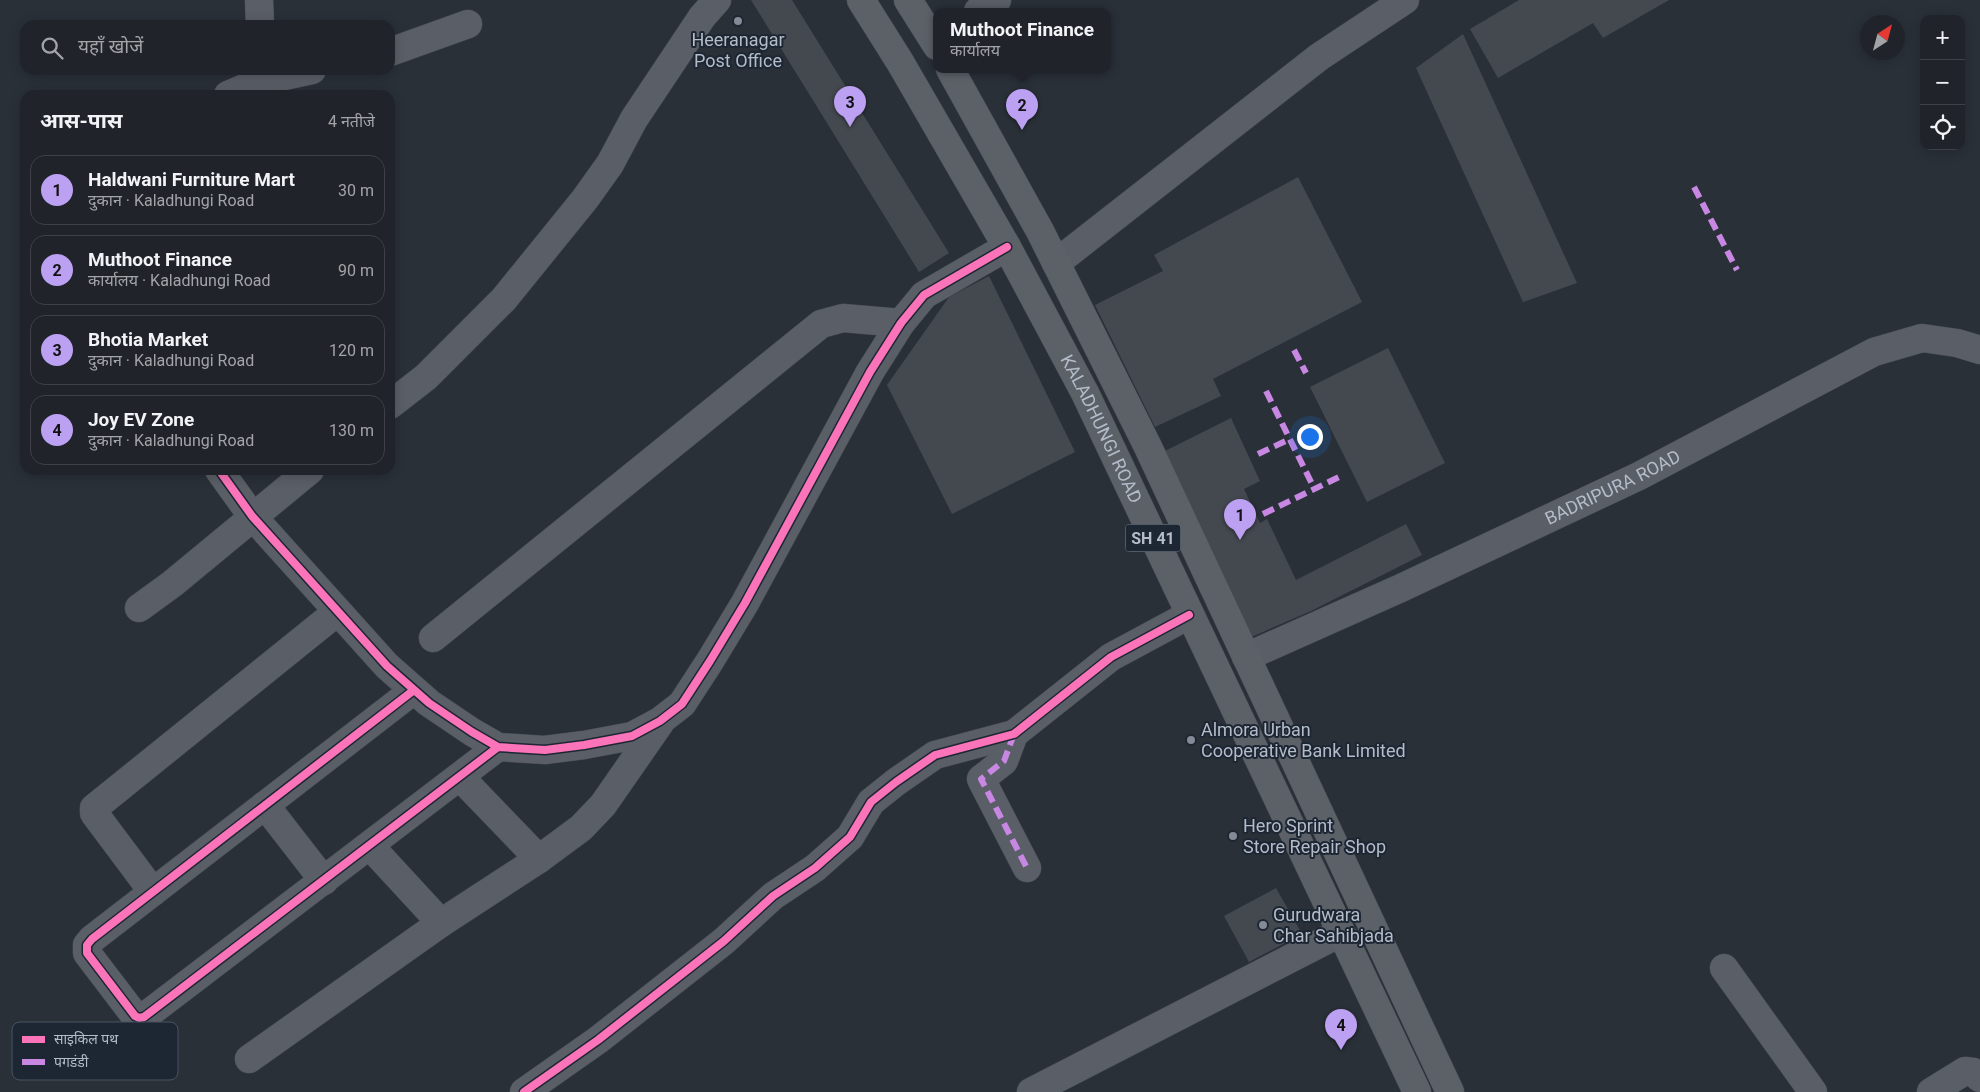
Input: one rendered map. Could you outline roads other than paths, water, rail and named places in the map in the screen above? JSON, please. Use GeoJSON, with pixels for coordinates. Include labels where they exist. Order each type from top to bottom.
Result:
{"type":"FeatureCollection","features":[{"type":"Feature","properties":{"kind":"main road","name":"KALADHUNGI ROAD"},"geometry":{"type":"LineString","coordinates":[[861,0],[900,62],[1007,247],[1085,393],[1416,1092]]}},
{"type":"Feature","properties":{"kind":"main road"},"geometry":{"type":"LineString","coordinates":[[908,0],[933,38]]}},
{"type":"Feature","properties":{"kind":"main road"},"geometry":{"type":"LineString","coordinates":[[900,62],[933,44]]}},
{"type":"Feature","properties":{"kind":"main road","name":"KALADHUNGI ROAD"},"geometry":{"type":"LineString","coordinates":[[952,73],[1056,263],[1148,447],[1450,1092]]}},
{"type":"Feature","properties":{"kind":"main road"},"geometry":{"type":"LineString","coordinates":[[1215,669],[1246,657]]}},
{"type":"Feature","properties":{"kind":"main road"},"geometry":{"type":"LineString","coordinates":[[1340,933],[1368,918]]}},
{"type":"Feature","properties":{"kind":"street"},"geometry":{"type":"LineString","coordinates":[[259,0],[260,20]]}},
{"type":"Feature","properties":{"kind":"street"},"geometry":{"type":"LineString","coordinates":[[395,401],[426,377],[504,299],[585,199],[610,164],[634,118],[702,17],[717,0]]}},
{"type":"Feature","properties":{"kind":"street"},"geometry":{"type":"LineString","coordinates":[[983,8],[997,0]]}},
{"type":"Feature","properties":{"kind":"street"},"geometry":{"type":"LineString","coordinates":[[1056,263],[1319,56],[1404,0]]}},
{"type":"Feature","properties":{"kind":"street"},"geometry":{"type":"LineString","coordinates":[[395,50],[468,24]]}},
{"type":"Feature","properties":{"kind":"street"},"geometry":{"type":"LineString","coordinates":[[236,90],[261,75]]}},
{"type":"Feature","properties":{"kind":"street"},"geometry":{"type":"LineString","coordinates":[[223,475],[252,516],[387,666],[429,703],[498,747],[545,750],[632,736],[660,722],[682,704],[746,603],[870,372],[901,323],[924,295],[1007,247]]}},
{"type":"Feature","properties":{"kind":"street"},"geometry":{"type":"LineString","coordinates":[[433,638],[821,324],[843,318],[901,323]]}},
{"type":"Feature","properties":{"kind":"street","name":"BADRIPURA ROAD"},"geometry":{"type":"LineString","coordinates":[[1246,657],[1401,588],[1639,476],[1874,352],[1922,338],[1957,343],[1980,350]]}},
{"type":"Feature","properties":{"kind":"street"},"geometry":{"type":"LineString","coordinates":[[139,608],[172,584],[304,475]]}},
{"type":"Feature","properties":{"kind":"street"},"geometry":{"type":"LineString","coordinates":[[153,892],[94,813],[94,808],[337,612]]}},
{"type":"Feature","properties":{"kind":"street"},"geometry":{"type":"LineString","coordinates":[[524,1092],[598,1040],[724,941],[773,896],[814,868],[850,837],[871,802],[896,782],[935,755],[1014,734],[1111,657],[1189,615]]}},
{"type":"Feature","properties":{"kind":"street"},"geometry":{"type":"LineString","coordinates":[[414,690],[92,939],[87,946],[87,953],[135,1016],[139,1018],[144,1017],[498,747]]}},
{"type":"Feature","properties":{"kind":"street"},"geometry":{"type":"LineString","coordinates":[[249,1059],[441,923],[539,859],[581,828],[604,804],[660,722]]}},
{"type":"Feature","properties":{"kind":"street"},"geometry":{"type":"LineString","coordinates":[[1014,734],[1004,761],[981,779],[1027,868]]}},
{"type":"Feature","properties":{"kind":"street"},"geometry":{"type":"LineString","coordinates":[[460,777],[539,859]]}},
{"type":"Feature","properties":{"kind":"street"},"geometry":{"type":"LineString","coordinates":[[265,805],[324,881]]}},
{"type":"Feature","properties":{"kind":"street"},"geometry":{"type":"LineString","coordinates":[[370,846],[441,923]]}},
{"type":"Feature","properties":{"kind":"street"},"geometry":{"type":"LineString","coordinates":[[1031,1092],[1340,933]]}},
{"type":"Feature","properties":{"kind":"street"},"geometry":{"type":"LineString","coordinates":[[1724,968],[1813,1092]]}},
{"type":"Feature","properties":{"kind":"street"},"geometry":{"type":"LineString","coordinates":[[1931,1092],[1965,1071],[1973,1072],[1980,1078]]}},
{"type":"Feature","properties":{"kind":"place","name":"Heeranagar Post Office"},"geometry":{"type":"Point","coordinates":[738,21]}},
{"type":"Feature","properties":{"kind":"place","name":"Bhotia Market"},"geometry":{"type":"Point","coordinates":[850,127]}},
{"type":"Feature","properties":{"kind":"place","name":"Muthoot Finance"},"geometry":{"type":"Point","coordinates":[1022,130]}},
{"type":"Feature","properties":{"kind":"place","name":"Haldwani Furniture Mart"},"geometry":{"type":"Point","coordinates":[1240,540]}},
{"type":"Feature","properties":{"kind":"place","name":"Almora Urban Cooperative Bank Limited"},"geometry":{"type":"Point","coordinates":[1191,740]}},
{"type":"Feature","properties":{"kind":"place","name":"Hero Sprint Store Repair Shop"},"geometry":{"type":"Point","coordinates":[1233,836]}},
{"type":"Feature","properties":{"kind":"place","name":"Gurudwara Char Sahibjada"},"geometry":{"type":"Point","coordinates":[1263,925]}},
{"type":"Feature","properties":{"kind":"place","name":"Joy EV Zone"},"geometry":{"type":"Point","coordinates":[1341,1050]}}]}
